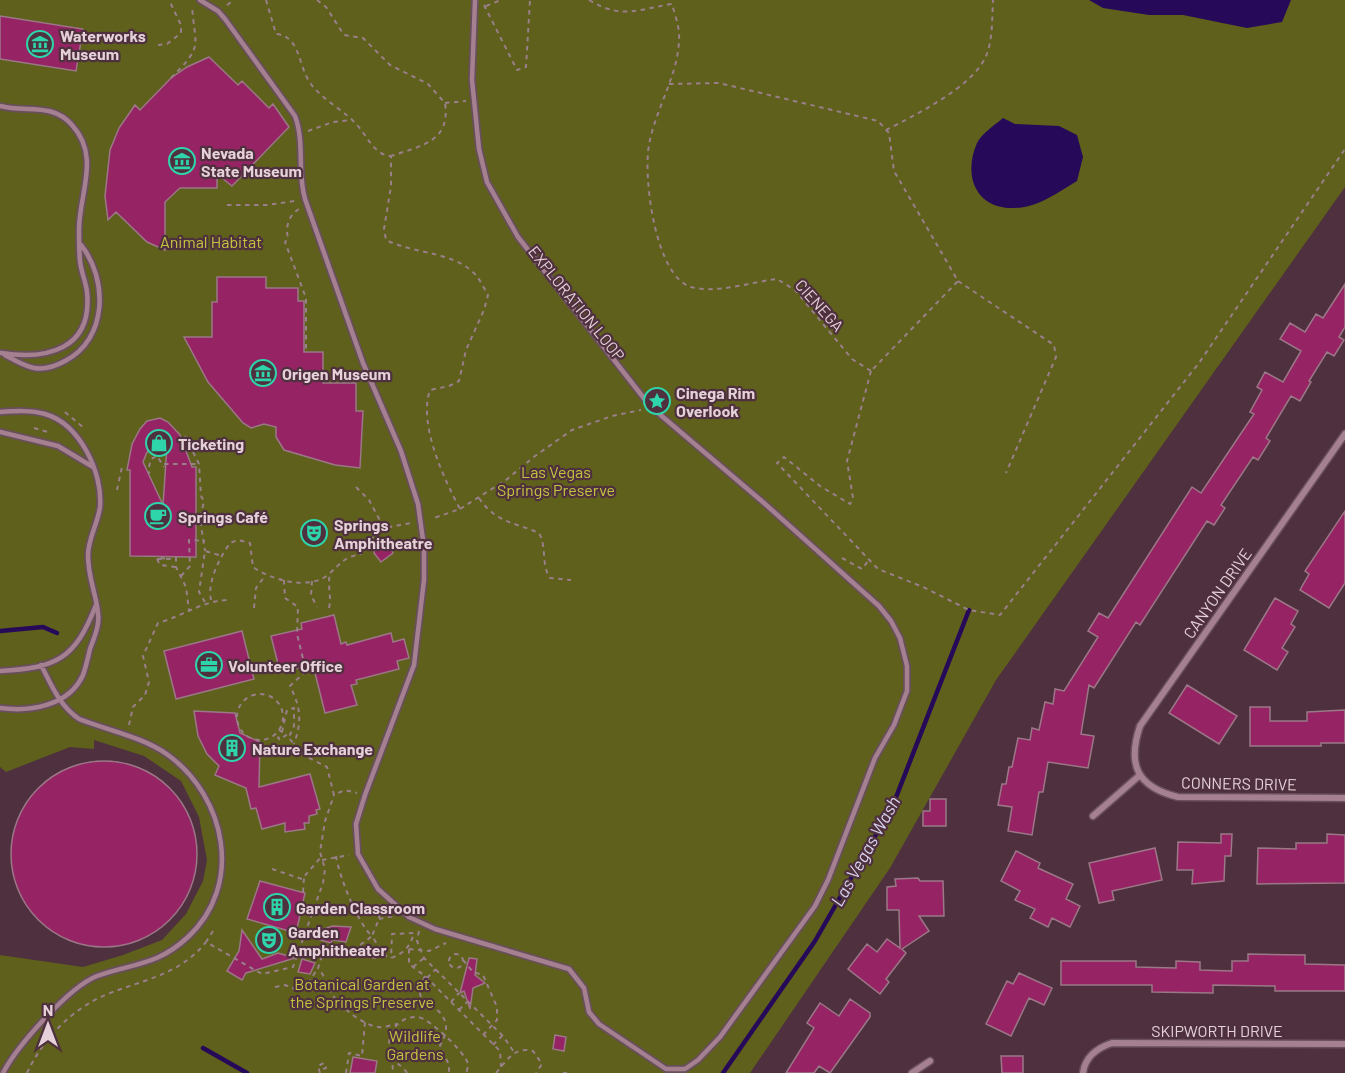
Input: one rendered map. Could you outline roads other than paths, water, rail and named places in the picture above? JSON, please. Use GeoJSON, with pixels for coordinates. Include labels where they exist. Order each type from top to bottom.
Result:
{"type":"FeatureCollection","features":[{"type":"Feature","properties":{"kind":"street","name":"CANYON DRIVE"},"geometry":{"type":"LineString","coordinates":[[1140,775],[1136,768],[1133,748],[1140,726],[1345,434]]}},
{"type":"Feature","properties":{"kind":"street","name":"CONNERS DRIVE"},"geometry":{"type":"LineString","coordinates":[[1140,775],[1157,792],[1178,797],[1345,798]]}},
{"type":"Feature","properties":{"kind":"street"},"geometry":{"type":"LineString","coordinates":[[1093,816],[1140,775]]}},
{"type":"Feature","properties":{"kind":"street","name":"SKIPWORTH DRIVE"},"geometry":{"type":"LineString","coordinates":[[1083,1073],[1084,1065],[1091,1054],[1112,1042],[1345,1044]]}},
{"type":"Feature","properties":{"kind":"street"},"geometry":{"type":"LineString","coordinates":[[912,1073],[930,1061]]}},
{"type":"Feature","properties":{"kind":"lane"},"geometry":{"type":"LineString","coordinates":[[200,0],[212,6],[225,19],[295,116],[300,135],[302,190],[363,363],[401,451],[418,504],[424,547],[424,580],[414,666],[356,824],[358,854],[366,870],[385,896],[399,910],[421,924],[569,969],[584,988],[589,1012],[599,1024],[671,1072],[685,1069],[698,1060],[720,1037],[815,906],[875,758],[903,707],[907,691],[907,666],[900,638],[891,621],[879,606],[764,503],[650,406],[518,237],[487,182],[479,149],[472,80],[475,1]]}},
{"type":"Feature","properties":{"kind":"lane"},"geometry":{"type":"LineString","coordinates":[[0,106],[46,109],[65,118],[78,134],[88,156],[79,230],[80,262],[87,292],[87,306],[76,337],[58,351],[46,355],[24,356],[1,352]]}},
{"type":"Feature","properties":{"kind":"lane"},"geometry":{"type":"LineString","coordinates":[[1,352],[36,369],[53,367],[69,359],[84,346],[93,332],[99,315],[99,296],[93,259],[81,245]]}},
{"type":"Feature","properties":{"kind":"lane"},"geometry":{"type":"LineString","coordinates":[[0,412],[23,411],[47,415],[74,434],[88,454],[100,497],[100,510],[88,552],[90,585],[96,605],[97,625],[83,676],[59,701],[33,708],[0,708]]}},
{"type":"Feature","properties":{"kind":"lane"},"geometry":{"type":"LineString","coordinates":[[0,432],[58,446],[93,467]]}},
{"type":"Feature","properties":{"kind":"lane"},"geometry":{"type":"LineString","coordinates":[[0,671],[41,665],[61,659],[75,647],[85,633],[96,605]]}},
{"type":"Feature","properties":{"kind":"lane"},"geometry":{"type":"LineString","coordinates":[[3,1073],[16,1053],[69,993],[97,976],[158,960],[188,937],[200,923],[215,894],[222,850],[219,826],[211,806],[180,764],[166,753],[79,719],[59,701],[41,665]]}},
{"type":"Feature","properties":{"kind":"waterway","name":"Las Vegas Wash"},"geometry":{"type":"LineString","coordinates":[[723,1073],[815,941],[893,805],[969,610]]}},
{"type":"Feature","properties":{"kind":"waterway"},"geometry":{"type":"LineString","coordinates":[[0,631],[43,627],[57,633]]}},
{"type":"Feature","properties":{"kind":"waterway"},"geometry":{"type":"LineString","coordinates":[[203,1048],[247,1073]]}},
{"type":"Feature","properties":{"kind":"place","name":"Waterworks Museum"},"geometry":{"type":"Point","coordinates":[40,44]}},
{"type":"Feature","properties":{"kind":"place","name":"Nevada State Museum"},"geometry":{"type":"Point","coordinates":[182,161]}},
{"type":"Feature","properties":{"kind":"place","name":"Origen Museum"},"geometry":{"type":"Point","coordinates":[263,373]}},
{"type":"Feature","properties":{"kind":"place","name":"Cinega Rim Overlook"},"geometry":{"type":"Point","coordinates":[657,401]}},
{"type":"Feature","properties":{"kind":"place","name":"Ticketing"},"geometry":{"type":"Point","coordinates":[159,443]}},
{"type":"Feature","properties":{"kind":"place","name":"Springs Café"},"geometry":{"type":"Point","coordinates":[158,516]}},
{"type":"Feature","properties":{"kind":"place","name":"Springs Amphitheatre"},"geometry":{"type":"Point","coordinates":[314,533]}},
{"type":"Feature","properties":{"kind":"place","name":"Volunteer Office"},"geometry":{"type":"Point","coordinates":[209,665]}},
{"type":"Feature","properties":{"kind":"place","name":"Nature Exchange"},"geometry":{"type":"Point","coordinates":[232,748]}},
{"type":"Feature","properties":{"kind":"place","name":"Garden Classroom"},"geometry":{"type":"Point","coordinates":[277,907]}},
{"type":"Feature","properties":{"kind":"place","name":"Garden Amphitheater"},"geometry":{"type":"Point","coordinates":[269,940]}},
{"type":"Feature","properties":{"kind":"park label","name":"Animal Habitat"},"geometry":{"type":"Point","coordinates":[211,241]}},
{"type":"Feature","properties":{"kind":"park label","name":"Las Vegas Springs Preserve"},"geometry":{"type":"Point","coordinates":[556,480]}},
{"type":"Feature","properties":{"kind":"park label","name":"Botanical Garden at the Springs Preserve"},"geometry":{"type":"Point","coordinates":[362,992]}},
{"type":"Feature","properties":{"kind":"park label","name":"Wildlife Gardens"},"geometry":{"type":"Point","coordinates":[415,1044]}}]}
